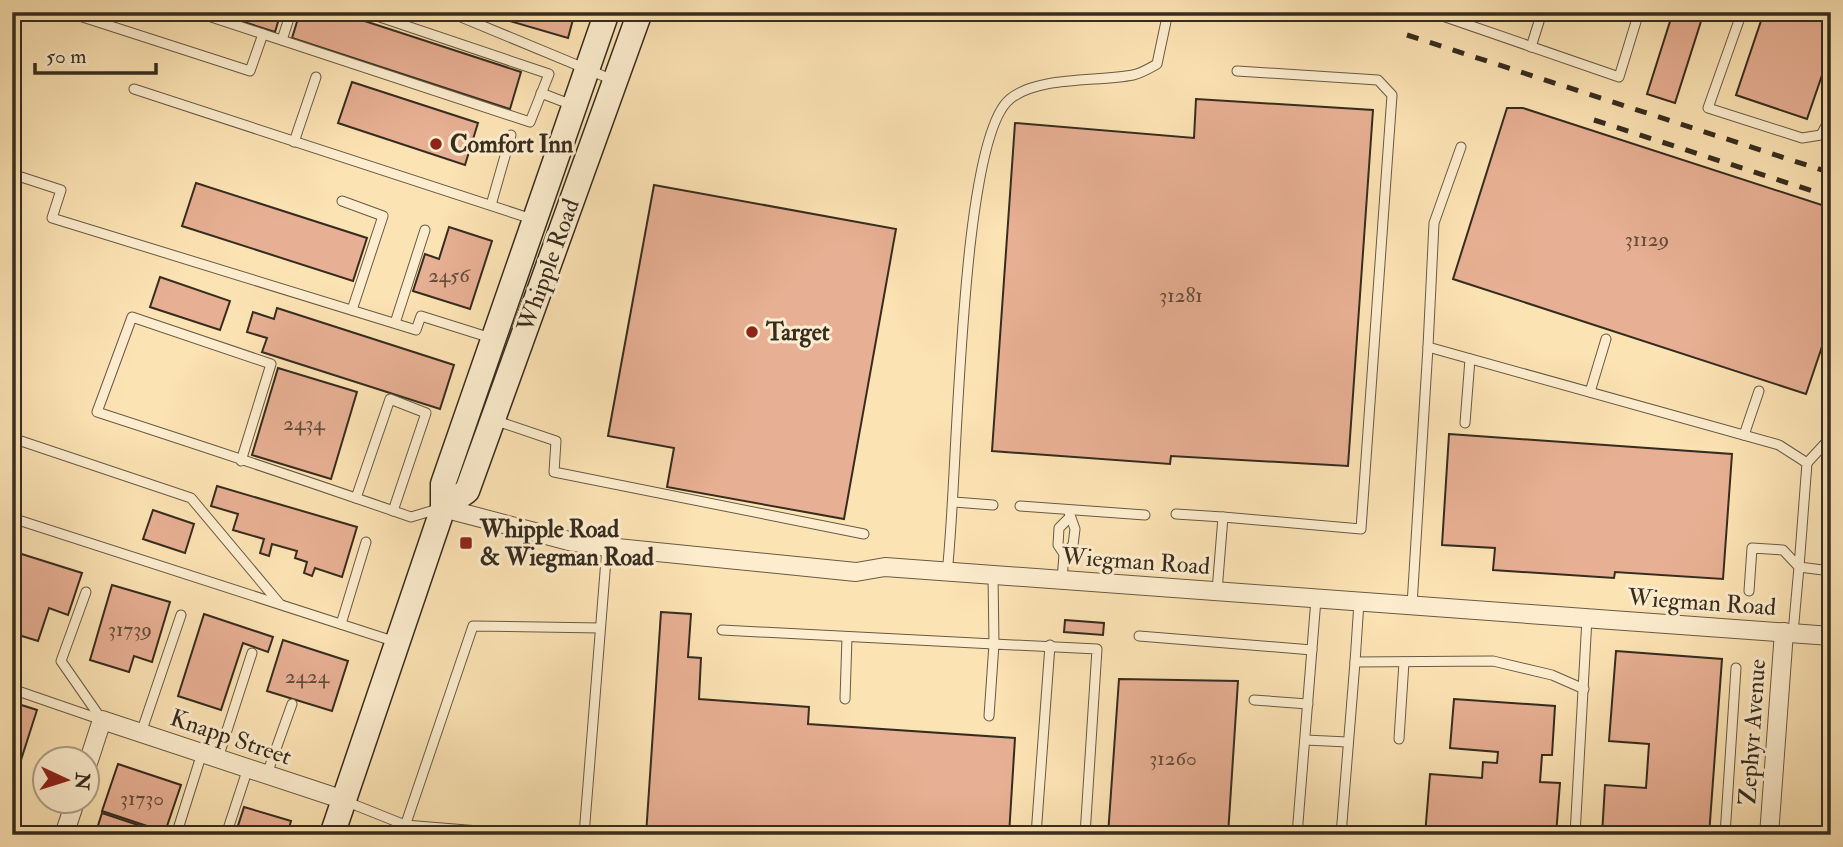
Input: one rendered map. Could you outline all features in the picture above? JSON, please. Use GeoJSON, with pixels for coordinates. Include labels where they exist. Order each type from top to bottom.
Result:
{"type":"FeatureCollection","features":[{"type":"Feature","properties":{"kind":"main road","name":"Whipple Road"},"geometry":{"type":"LineString","coordinates":[[332,835],[443,508],[443,484],[607,12]]}},
{"type":"Feature","properties":{"kind":"main road","name":"Whipple Road"},"geometry":{"type":"LineString","coordinates":[[443,508],[467,491],[640,12]]}},
{"type":"Feature","properties":{"kind":"street","name":"Wiegman Road"},"geometry":{"type":"LineString","coordinates":[[443,508],[569,541],[607,547],[856,572],[886,567],[1831,636]]}},
{"type":"Feature","properties":{"kind":"street","name":"Zephyr Avenue"},"geometry":{"type":"LineString","coordinates":[[1769,835],[1788,633]]}},
{"type":"Feature","properties":{"kind":"street","name":"Knapp Street"},"geometry":{"type":"LineString","coordinates":[[102,720],[344,800]]}},
{"type":"Feature","properties":{"kind":"street"},"geometry":{"type":"LineString","coordinates":[[94,746],[102,720]]}},
{"type":"Feature","properties":{"kind":"street"},"geometry":{"type":"LineString","coordinates":[[64,835],[70,816]]}},
{"type":"Feature","properties":{"kind":"lane"},"geometry":{"type":"LineString","coordinates":[[67,12],[250,71],[262,33]]}},
{"type":"Feature","properties":{"kind":"lane"},"geometry":{"type":"LineString","coordinates":[[196,12],[530,122],[549,74],[365,12]]}},
{"type":"Feature","properties":{"kind":"lane"},"geometry":{"type":"LineString","coordinates":[[282,40],[291,12]]}},
{"type":"Feature","properties":{"kind":"lane"},"geometry":{"type":"LineString","coordinates":[[449,12],[616,81]]}},
{"type":"Feature","properties":{"kind":"lane"},"geometry":{"type":"LineString","coordinates":[[947,572],[954,502],[957,396],[979,174],[994,120],[1010,99],[1039,86],[1136,74],[1157,64],[1168,12]]}},
{"type":"Feature","properties":{"kind":"lane"},"geometry":{"type":"LineString","coordinates":[[1431,12],[1619,78],[1639,12]]}},
{"type":"Feature","properties":{"kind":"lane"},"geometry":{"type":"LineString","coordinates":[[1531,47],[1542,12]]}},
{"type":"Feature","properties":{"kind":"lane"},"geometry":{"type":"LineString","coordinates":[[1742,12],[1708,107],[1802,138],[1821,135],[1831,116]]}},
{"type":"Feature","properties":{"kind":"lane"},"geometry":{"type":"LineString","coordinates":[[1176,514],[1361,529],[1392,95],[1378,80],[1237,71]]}},
{"type":"Feature","properties":{"kind":"lane"},"geometry":{"type":"LineString","coordinates":[[294,142],[316,77]]}},
{"type":"Feature","properties":{"kind":"lane"},"geometry":{"type":"LineString","coordinates":[[134,89],[534,219]]}},
{"type":"Feature","properties":{"kind":"lane"},"geometry":{"type":"LineString","coordinates":[[541,93],[574,105]]}},
{"type":"Feature","properties":{"kind":"lane"},"geometry":{"type":"LineString","coordinates":[[491,205],[511,135]]}},
{"type":"Feature","properties":{"kind":"lane"},"geometry":{"type":"LineString","coordinates":[[1412,606],[1434,223],[1461,147]]}},
{"type":"Feature","properties":{"kind":"lane"},"geometry":{"type":"LineString","coordinates":[[12,174],[61,190],[52,218],[416,330],[421,316],[493,339]]}},
{"type":"Feature","properties":{"kind":"lane"},"geometry":{"type":"LineString","coordinates":[[342,201],[383,216],[352,310]]}},
{"type":"Feature","properties":{"kind":"lane"},"geometry":{"type":"LineString","coordinates":[[395,323],[425,230]]}},
{"type":"Feature","properties":{"kind":"lane"},"geometry":{"type":"LineString","coordinates":[[241,461],[271,364],[132,317],[97,412],[241,461],[411,517],[443,508]]}},
{"type":"Feature","properties":{"kind":"lane"},"geometry":{"type":"LineString","coordinates":[[1590,392],[1606,339]]}},
{"type":"Feature","properties":{"kind":"lane"},"geometry":{"type":"LineString","coordinates":[[1428,347],[1779,445],[1807,463]]}},
{"type":"Feature","properties":{"kind":"lane"},"geometry":{"type":"LineString","coordinates":[[1465,423],[1469,359]]}},
{"type":"Feature","properties":{"kind":"lane"},"geometry":{"type":"LineString","coordinates":[[1744,435],[1759,391]]}},
{"type":"Feature","properties":{"kind":"lane"},"geometry":{"type":"LineString","coordinates":[[356,498],[390,399],[426,413],[393,511]]}},
{"type":"Feature","properties":{"kind":"lane"},"geometry":{"type":"LineString","coordinates":[[493,419],[555,441],[554,472],[864,534]]}},
{"type":"Feature","properties":{"kind":"lane"},"geometry":{"type":"LineString","coordinates":[[1788,633],[1799,567],[1807,463],[1831,437]]}},
{"type":"Feature","properties":{"kind":"lane"},"geometry":{"type":"LineString","coordinates":[[12,438],[191,498],[280,604]]}},
{"type":"Feature","properties":{"kind":"lane"},"geometry":{"type":"LineString","coordinates":[[954,502],[993,505]]}},
{"type":"Feature","properties":{"kind":"lane"},"geometry":{"type":"LineString","coordinates":[[1020,506],[1069,514],[1145,515]]}},
{"type":"Feature","properties":{"kind":"lane"},"geometry":{"type":"LineString","coordinates":[[1064,554],[1073,545],[1075,529],[1069,514]]}},
{"type":"Feature","properties":{"kind":"lane"},"geometry":{"type":"LineString","coordinates":[[1062,580],[1064,554],[1058,545],[1059,528],[1069,514]]}},
{"type":"Feature","properties":{"kind":"lane"},"geometry":{"type":"LineString","coordinates":[[12,517],[398,642]]}},
{"type":"Feature","properties":{"kind":"lane"},"geometry":{"type":"LineString","coordinates":[[1217,591],[1223,517]]}},
{"type":"Feature","properties":{"kind":"lane"},"geometry":{"type":"LineString","coordinates":[[341,624],[366,542]]}},
{"type":"Feature","properties":{"kind":"lane"},"geometry":{"type":"LineString","coordinates":[[584,835],[607,547]]}},
{"type":"Feature","properties":{"kind":"lane"},"geometry":{"type":"LineString","coordinates":[[1749,591],[1752,548],[1783,550],[1799,567],[1831,570]]}},
{"type":"Feature","properties":{"kind":"lane"},"geometry":{"type":"LineString","coordinates":[[989,716],[994,644],[993,575]]}},
{"type":"Feature","properties":{"kind":"lane"},"geometry":{"type":"LineString","coordinates":[[86,592],[61,661],[102,720]]}},
{"type":"Feature","properties":{"kind":"lane"},"geometry":{"type":"LineString","coordinates":[[1297,835],[1316,598]]}},
{"type":"Feature","properties":{"kind":"lane"},"geometry":{"type":"LineString","coordinates":[[1341,835],[1359,601]]}},
{"type":"Feature","properties":{"kind":"lane"},"geometry":{"type":"LineString","coordinates":[[141,733],[181,615]]}},
{"type":"Feature","properties":{"kind":"lane"},"geometry":{"type":"LineString","coordinates":[[1575,835],[1587,618]]}},
{"type":"Feature","properties":{"kind":"lane"},"geometry":{"type":"LineString","coordinates":[[404,830],[473,626],[600,628]]}},
{"type":"Feature","properties":{"kind":"lane"},"geometry":{"type":"LineString","coordinates":[[723,630],[1097,649],[1085,835]]}},
{"type":"Feature","properties":{"kind":"lane"},"geometry":{"type":"LineString","coordinates":[[1139,636],[1312,650]]}},
{"type":"Feature","properties":{"kind":"lane"},"geometry":{"type":"LineString","coordinates":[[845,699],[846,638]]}},
{"type":"Feature","properties":{"kind":"lane"},"geometry":{"type":"LineString","coordinates":[[1036,835],[1050,645]]}},
{"type":"Feature","properties":{"kind":"lane"},"geometry":{"type":"LineString","coordinates":[[178,830],[252,653]]}},
{"type":"Feature","properties":{"kind":"lane"},"geometry":{"type":"LineString","coordinates":[[1355,662],[1493,661],[1552,676],[1584,690]]}},
{"type":"Feature","properties":{"kind":"lane"},"geometry":{"type":"LineString","coordinates":[[1399,739],[1404,662]]}},
{"type":"Feature","properties":{"kind":"lane"},"geometry":{"type":"LineString","coordinates":[[1725,835],[1736,668]]}},
{"type":"Feature","properties":{"kind":"lane"},"geometry":{"type":"LineString","coordinates":[[12,689],[102,720]]}},
{"type":"Feature","properties":{"kind":"lane"},"geometry":{"type":"LineString","coordinates":[[1254,699],[1308,704]]}},
{"type":"Feature","properties":{"kind":"lane"},"geometry":{"type":"LineString","coordinates":[[267,775],[292,704]]}},
{"type":"Feature","properties":{"kind":"lane"},"geometry":{"type":"LineString","coordinates":[[1305,740],[1348,742]]}},
{"type":"Feature","properties":{"kind":"lane"},"geometry":{"type":"LineString","coordinates":[[226,835],[248,768]]}},
{"type":"Feature","properties":{"kind":"lane"},"geometry":{"type":"LineString","coordinates":[[344,800],[404,830],[527,835]]}},
{"type":"Feature","properties":{"kind":"building"},"geometry":{"type":"Polygon","coordinates":[[[213,12],[281,12],[275,32],[213,12]]]}},
{"type":"Feature","properties":{"kind":"building"},"geometry":{"type":"Polygon","coordinates":[[[300,12],[337,12],[521,72],[510,109],[292,38],[300,12]]]}},
{"type":"Feature","properties":{"kind":"building"},"geometry":{"type":"Polygon","coordinates":[[[479,12],[575,12],[568,38],[479,12]]]}},
{"type":"Feature","properties":{"kind":"building"},"geometry":{"type":"Polygon","coordinates":[[[1673,12],[1704,12],[1675,103],[1647,94],[1673,12]]]}},
{"type":"Feature","properties":{"kind":"building"},"geometry":{"type":"Polygon","coordinates":[[[1764,12],[1831,12],[1831,49],[1807,119],[1736,95],[1764,12]]]}},
{"type":"Feature","properties":{"kind":"building","name":"Comfort Inn"},"geometry":{"type":"Polygon","coordinates":[[[352,82],[478,123],[465,165],[338,123],[352,82]]]}},
{"type":"Feature","properties":{"kind":"building"},"geometry":{"type":"Polygon","coordinates":[[[1196,99],[1373,110],[1348,466],[1171,456],[1170,464],[992,451],[1015,123],[1194,138],[1196,99]]]}},
{"type":"Feature","properties":{"kind":"building"},"geometry":{"type":"Polygon","coordinates":[[[1507,108],[1523,108],[1831,208],[1831,320],[1806,394],[1453,279],[1507,108]]]}},
{"type":"Feature","properties":{"kind":"building"},"geometry":{"type":"Polygon","coordinates":[[[196,183],[367,238],[353,281],[182,226],[196,183]]]}},
{"type":"Feature","properties":{"kind":"building","name":"Target"},"geometry":{"type":"Polygon","coordinates":[[[654,185],[896,229],[844,519],[667,487],[674,448],[608,436],[654,185]]]}},
{"type":"Feature","properties":{"kind":"building"},"geometry":{"type":"Polygon","coordinates":[[[449,227],[492,241],[470,309],[413,291],[425,254],[439,259],[449,227]]]}},
{"type":"Feature","properties":{"kind":"building"},"geometry":{"type":"Polygon","coordinates":[[[160,277],[230,301],[220,330],[150,307],[160,277]]]}},
{"type":"Feature","properties":{"kind":"building"},"geometry":{"type":"Polygon","coordinates":[[[277,308],[454,365],[440,409],[262,352],[267,338],[247,332],[253,312],[274,319],[277,308]]]}},
{"type":"Feature","properties":{"kind":"building"},"geometry":{"type":"Polygon","coordinates":[[[278,368],[357,392],[331,479],[252,455],[278,368]]]}},
{"type":"Feature","properties":{"kind":"building"},"geometry":{"type":"Polygon","coordinates":[[[1449,434],[1732,454],[1723,579],[1615,572],[1614,578],[1493,570],[1495,548],[1442,545],[1449,434]]]}},
{"type":"Feature","properties":{"kind":"building"},"geometry":{"type":"Polygon","coordinates":[[[217,486],[357,527],[342,577],[315,568],[312,576],[304,573],[307,562],[295,558],[297,551],[272,544],[269,556],[260,553],[264,539],[233,530],[238,514],[211,506],[217,486]]]}},
{"type":"Feature","properties":{"kind":"building"},"geometry":{"type":"Polygon","coordinates":[[[153,510],[194,524],[185,553],[143,539],[153,510]]]}},
{"type":"Feature","properties":{"kind":"building"},"geometry":{"type":"Polygon","coordinates":[[[12,551],[82,573],[68,615],[49,608],[38,641],[12,633],[12,551]]]}},
{"type":"Feature","properties":{"kind":"building"},"geometry":{"type":"Polygon","coordinates":[[[112,585],[170,602],[152,662],[134,656],[129,672],[90,660],[112,585]]]}},
{"type":"Feature","properties":{"kind":"building"},"geometry":{"type":"Polygon","coordinates":[[[661,612],[691,614],[688,657],[701,658],[699,699],[809,707],[808,724],[1015,738],[1009,835],[646,835],[661,612]]]}},
{"type":"Feature","properties":{"kind":"building"},"geometry":{"type":"Polygon","coordinates":[[[204,614],[273,637],[268,652],[243,643],[221,710],[178,696],[204,614]]]}},
{"type":"Feature","properties":{"kind":"building"},"geometry":{"type":"Polygon","coordinates":[[[1065,620],[1104,623],[1103,635],[1064,632],[1065,620]]]}},
{"type":"Feature","properties":{"kind":"building"},"geometry":{"type":"Polygon","coordinates":[[[283,640],[348,661],[332,711],[267,691],[283,640]]]}},
{"type":"Feature","properties":{"kind":"building"},"geometry":{"type":"Polygon","coordinates":[[[1616,651],[1722,659],[1709,835],[1602,835],[1605,785],[1646,788],[1649,744],[1609,741],[1616,651]]]}},
{"type":"Feature","properties":{"kind":"building"},"geometry":{"type":"Polygon","coordinates":[[[1119,679],[1238,681],[1228,835],[1108,835],[1119,679]]]}},
{"type":"Feature","properties":{"kind":"building"},"geometry":{"type":"Polygon","coordinates":[[[1454,699],[1555,706],[1552,755],[1542,755],[1540,782],[1560,783],[1556,835],[1425,835],[1430,774],[1482,778],[1483,762],[1497,763],[1498,752],[1450,748],[1454,699]]]}},
{"type":"Feature","properties":{"kind":"building"},"geometry":{"type":"Polygon","coordinates":[[[12,702],[37,710],[12,788],[12,702]]]}},
{"type":"Feature","properties":{"kind":"building"},"geometry":{"type":"Polygon","coordinates":[[[118,764],[181,785],[165,832],[102,811],[118,764]]]}},
{"type":"Feature","properties":{"kind":"building"},"geometry":{"type":"Polygon","coordinates":[[[244,807],[291,821],[287,835],[235,835],[244,807]]]}},
{"type":"Feature","properties":{"kind":"building"},"geometry":{"type":"Polygon","coordinates":[[[102,813],[168,835],[95,835],[102,813]]]}},
{"type":"Feature","properties":{"kind":"railway"},"geometry":{"type":"LineString","coordinates":[[1407,35],[1831,173]]}},
{"type":"Feature","properties":{"kind":"railway"},"geometry":{"type":"LineString","coordinates":[[1594,120],[1831,197]]}},
{"type":"Feature","properties":{"kind":"place","name":"Comfort Inn"},"geometry":{"type":"Point","coordinates":[436,144]}},
{"type":"Feature","properties":{"kind":"place","name":"Target"},"geometry":{"type":"Point","coordinates":[752,332]}},
{"type":"Feature","properties":{"kind":"place","name":"Whipple Road & Wiegman Road"},"geometry":{"type":"Point","coordinates":[466,543]}}]}
